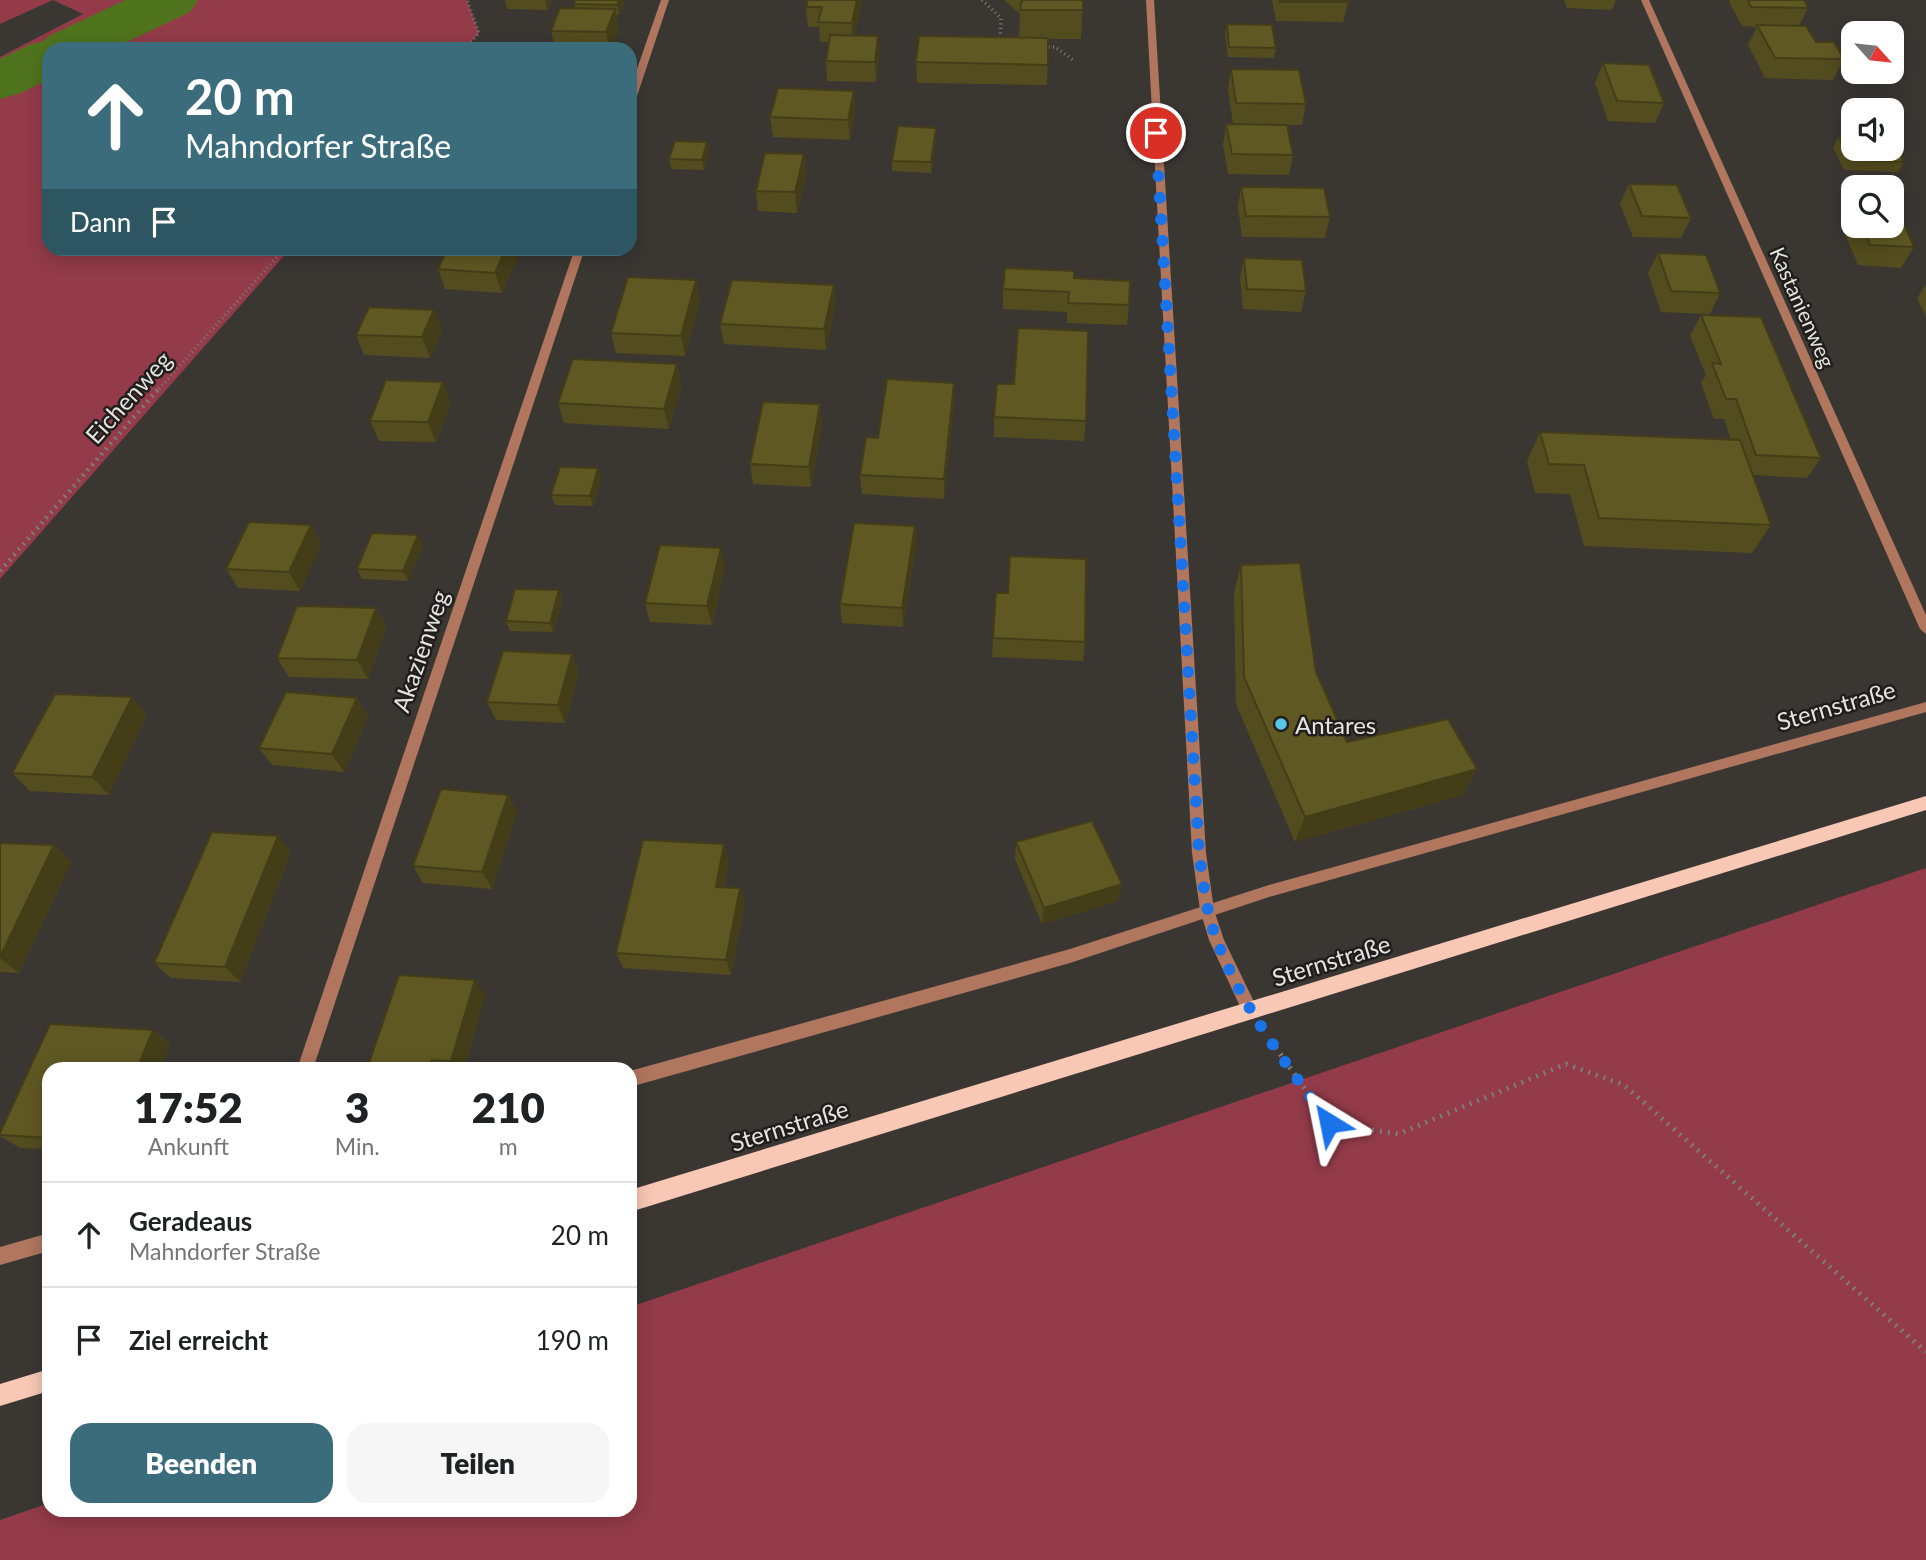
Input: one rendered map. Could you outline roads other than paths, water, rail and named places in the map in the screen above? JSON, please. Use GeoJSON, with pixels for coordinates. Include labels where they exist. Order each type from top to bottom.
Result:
{"type":"FeatureCollection","features":[{"type":"Feature","properties":{"kind":"main road","name":"Sternstraße"},"geometry":{"type":"LineString","coordinates":[[637,1199],[1926,803]]}},
{"type":"Feature","properties":{"kind":"main road"},"geometry":{"type":"LineString","coordinates":[[0,1395],[42,1382]]}},
{"type":"Feature","properties":{"kind":"street"},"geometry":{"type":"LineString","coordinates":[[637,82],[665,0]]}},
{"type":"Feature","properties":{"kind":"street"},"geometry":{"type":"LineString","coordinates":[[1150,0],[1199,853],[1208,910],[1217,940],[1251,1012]]}},
{"type":"Feature","properties":{"kind":"street","name":"Kastanienweg"},"geometry":{"type":"LineString","coordinates":[[1645,0],[1926,629]]}},
{"type":"Feature","properties":{"kind":"street","name":"Akazienweg"},"geometry":{"type":"LineString","coordinates":[[307,1062],[577,256]]}},
{"type":"Feature","properties":{"kind":"street","name":"Sternstraße"},"geometry":{"type":"LineString","coordinates":[[637,1077],[1070,956],[1208,910],[1926,708]]}},
{"type":"Feature","properties":{"kind":"street"},"geometry":{"type":"LineString","coordinates":[[0,1256],[42,1244]]}},
{"type":"Feature","properties":{"kind":"waterway"},"geometry":{"type":"LineString","coordinates":[[82,42],[170,0]]}},
{"type":"Feature","properties":{"kind":"waterway"},"geometry":{"type":"LineString","coordinates":[[0,81],[42,60]]}},
{"type":"Feature","properties":{"kind":"place","name":"Antares"},"geometry":{"type":"Point","coordinates":[1281,724]}}]}
